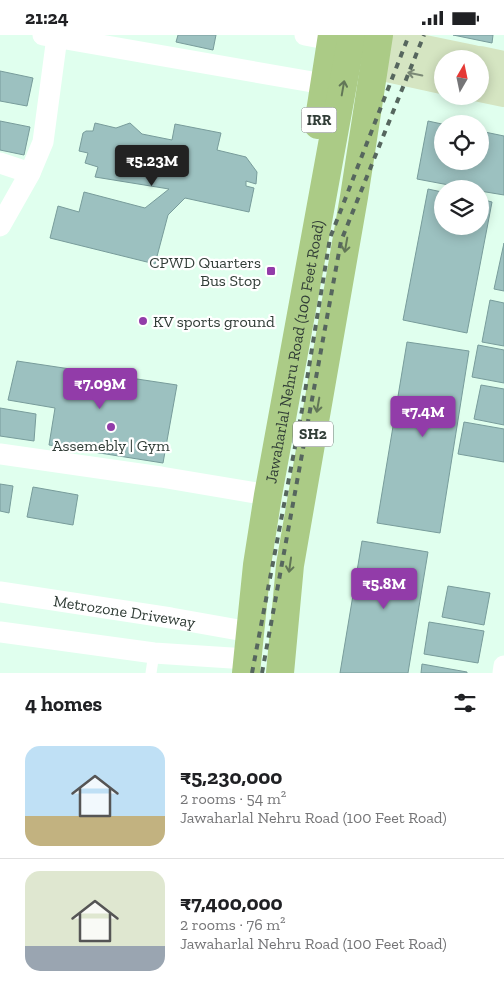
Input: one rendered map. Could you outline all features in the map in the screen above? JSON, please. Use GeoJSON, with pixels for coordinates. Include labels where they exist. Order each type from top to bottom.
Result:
{"type":"FeatureCollection","features":[{"type":"Feature","properties":{"kind":"main road","name":"Jawaharlal Nehru Road (100 Feet Road)"},"geometry":{"type":"LineString","coordinates":[[247,666],[257,565],[268,495],[322,202],[310,185],[324,84],[339,37]]}},
{"type":"Feature","properties":{"kind":"main road","name":"SH2"},"geometry":{"type":"LineString","coordinates":[[322,202],[339,37]]}},
{"type":"Feature","properties":{"kind":"main road","name":"Jawaharlal Nehru Road (100 Feet Road)"},"geometry":{"type":"LineString","coordinates":[[280,673],[290,565],[354,197],[368,182],[386,68],[385,38]]}},
{"type":"Feature","properties":{"kind":"main road","name":"SH2"},"geometry":{"type":"LineString","coordinates":[[354,197],[385,38]]}},
{"type":"Feature","properties":{"kind":"street"},"geometry":{"type":"LineString","coordinates":[[305,35],[339,37]]}},
{"type":"Feature","properties":{"kind":"street"},"geometry":{"type":"LineString","coordinates":[[0,225],[30,173],[43,142],[50,36],[324,84]]}},
{"type":"Feature","properties":{"kind":"street"},"geometry":{"type":"LineString","coordinates":[[385,38],[435,50]]}},
{"type":"Feature","properties":{"kind":"street"},"geometry":{"type":"LineString","coordinates":[[489,62],[504,65]]}},
{"type":"Feature","properties":{"kind":"street"},"geometry":{"type":"LineString","coordinates":[[386,68],[434,78]]}},
{"type":"Feature","properties":{"kind":"street"},"geometry":{"type":"LineString","coordinates":[[489,90],[504,93]]}},
{"type":"Feature","properties":{"kind":"street"},"geometry":{"type":"LineString","coordinates":[[0,163],[30,173]]}},
{"type":"Feature","properties":{"kind":"street"},"geometry":{"type":"LineString","coordinates":[[0,453],[268,495]]}},
{"type":"Feature","properties":{"kind":"street","name":"Metrozone Driveway"},"geometry":{"type":"LineString","coordinates":[[0,592],[250,632]]}},
{"type":"Feature","properties":{"kind":"street"},"geometry":{"type":"LineString","coordinates":[[0,632],[153,663],[247,666]]}},
{"type":"Feature","properties":{"kind":"street"},"geometry":{"type":"LineString","coordinates":[[503,673],[504,666]]}},
{"type":"Feature","properties":{"kind":"building"},"geometry":{"type":"Polygon","coordinates":[[[178,35],[216,35],[213,50],[176,42],[178,35]]]}},
{"type":"Feature","properties":{"kind":"building"},"geometry":{"type":"Polygon","coordinates":[[[453,35],[493,35],[492,43],[453,35]]]}},
{"type":"Feature","properties":{"kind":"building"},"geometry":{"type":"Polygon","coordinates":[[[0,71],[33,78],[27,106],[0,101],[0,71]]]}},
{"type":"Feature","properties":{"kind":"building"},"geometry":{"type":"Polygon","coordinates":[[[0,121],[30,127],[24,155],[0,150],[0,121]]]}},
{"type":"Feature","properties":{"kind":"building"},"geometry":{"type":"Polygon","coordinates":[[[428,121],[434,122],[434,170],[489,170],[489,133],[504,136],[504,195],[489,192],[489,180],[434,180],[434,182],[417,179],[428,121]]]}},
{"type":"Feature","properties":{"kind":"building"},"geometry":{"type":"Polygon","coordinates":[[[95,123],[116,128],[130,123],[142,134],[172,140],[175,124],[221,133],[217,150],[246,157],[257,172],[256,184],[246,181],[246,186],[254,188],[249,212],[185,198],[168,215],[155,264],[50,238],[58,206],[79,212],[84,192],[145,208],[169,189],[95,177],[98,167],[85,163],[88,153],[79,151],[83,133],[93,131],[95,123]]]}},
{"type":"Feature","properties":{"kind":"building"},"geometry":{"type":"Polygon","coordinates":[[[428,189],[434,190],[434,235],[486,235],[467,333],[403,320],[428,189]]]}},
{"type":"Feature","properties":{"kind":"building"},"geometry":{"type":"Polygon","coordinates":[[[489,201],[492,202],[489,218],[489,201]]]}},
{"type":"Feature","properties":{"kind":"building"},"geometry":{"type":"Polygon","coordinates":[[[504,243],[504,291],[494,289],[504,243]]]}},
{"type":"Feature","properties":{"kind":"building"},"geometry":{"type":"Polygon","coordinates":[[[490,300],[504,303],[504,346],[482,342],[490,300]]]}},
{"type":"Feature","properties":{"kind":"building"},"geometry":{"type":"Polygon","coordinates":[[[407,342],[469,351],[440,533],[377,523],[407,342]]]}},
{"type":"Feature","properties":{"kind":"building"},"geometry":{"type":"Polygon","coordinates":[[[478,345],[504,350],[504,383],[472,377],[478,345]]]}},
{"type":"Feature","properties":{"kind":"building","name":"Assemebly | Gym"},"geometry":{"type":"Polygon","coordinates":[[[17,361],[177,385],[163,463],[49,445],[55,408],[8,400],[17,361]]]}},
{"type":"Feature","properties":{"kind":"building"},"geometry":{"type":"Polygon","coordinates":[[[481,385],[504,389],[504,425],[474,419],[481,385]]]}},
{"type":"Feature","properties":{"kind":"building"},"geometry":{"type":"Polygon","coordinates":[[[0,408],[36,414],[34,441],[0,436],[0,408]]]}},
{"type":"Feature","properties":{"kind":"building"},"geometry":{"type":"Polygon","coordinates":[[[464,422],[504,429],[504,462],[458,454],[464,422]]]}},
{"type":"Feature","properties":{"kind":"building"},"geometry":{"type":"Polygon","coordinates":[[[0,484],[13,486],[9,513],[0,511],[0,484]]]}},
{"type":"Feature","properties":{"kind":"building"},"geometry":{"type":"Polygon","coordinates":[[[33,487],[78,495],[73,525],[27,517],[33,487]]]}},
{"type":"Feature","properties":{"kind":"building"},"geometry":{"type":"Polygon","coordinates":[[[362,541],[428,552],[408,673],[340,673],[362,541]]]}},
{"type":"Feature","properties":{"kind":"building"},"geometry":{"type":"Polygon","coordinates":[[[448,586],[490,593],[484,625],[442,617],[448,586]]]}},
{"type":"Feature","properties":{"kind":"building"},"geometry":{"type":"Polygon","coordinates":[[[429,622],[484,631],[478,663],[424,654],[429,622]]]}},
{"type":"Feature","properties":{"kind":"building"},"geometry":{"type":"Polygon","coordinates":[[[422,664],[467,672],[467,673],[421,673],[422,664]]]}},
{"type":"Feature","properties":{"kind":"railway"},"geometry":{"type":"LineString","coordinates":[[252,673],[302,410],[330,238],[409,35]]}},
{"type":"Feature","properties":{"kind":"railway"},"geometry":{"type":"LineString","coordinates":[[262,673],[341,241],[424,35]]}},
{"type":"Feature","properties":{"kind":"place","name":"CPWD Quarters Bus Stop"},"geometry":{"type":"Point","coordinates":[271,271]}},
{"type":"Feature","properties":{"kind":"place","name":"KV sports ground"},"geometry":{"type":"Point","coordinates":[143,321]}},
{"type":"Feature","properties":{"kind":"place","name":"Assemebly | Gym"},"geometry":{"type":"Point","coordinates":[111,427]}}]}
